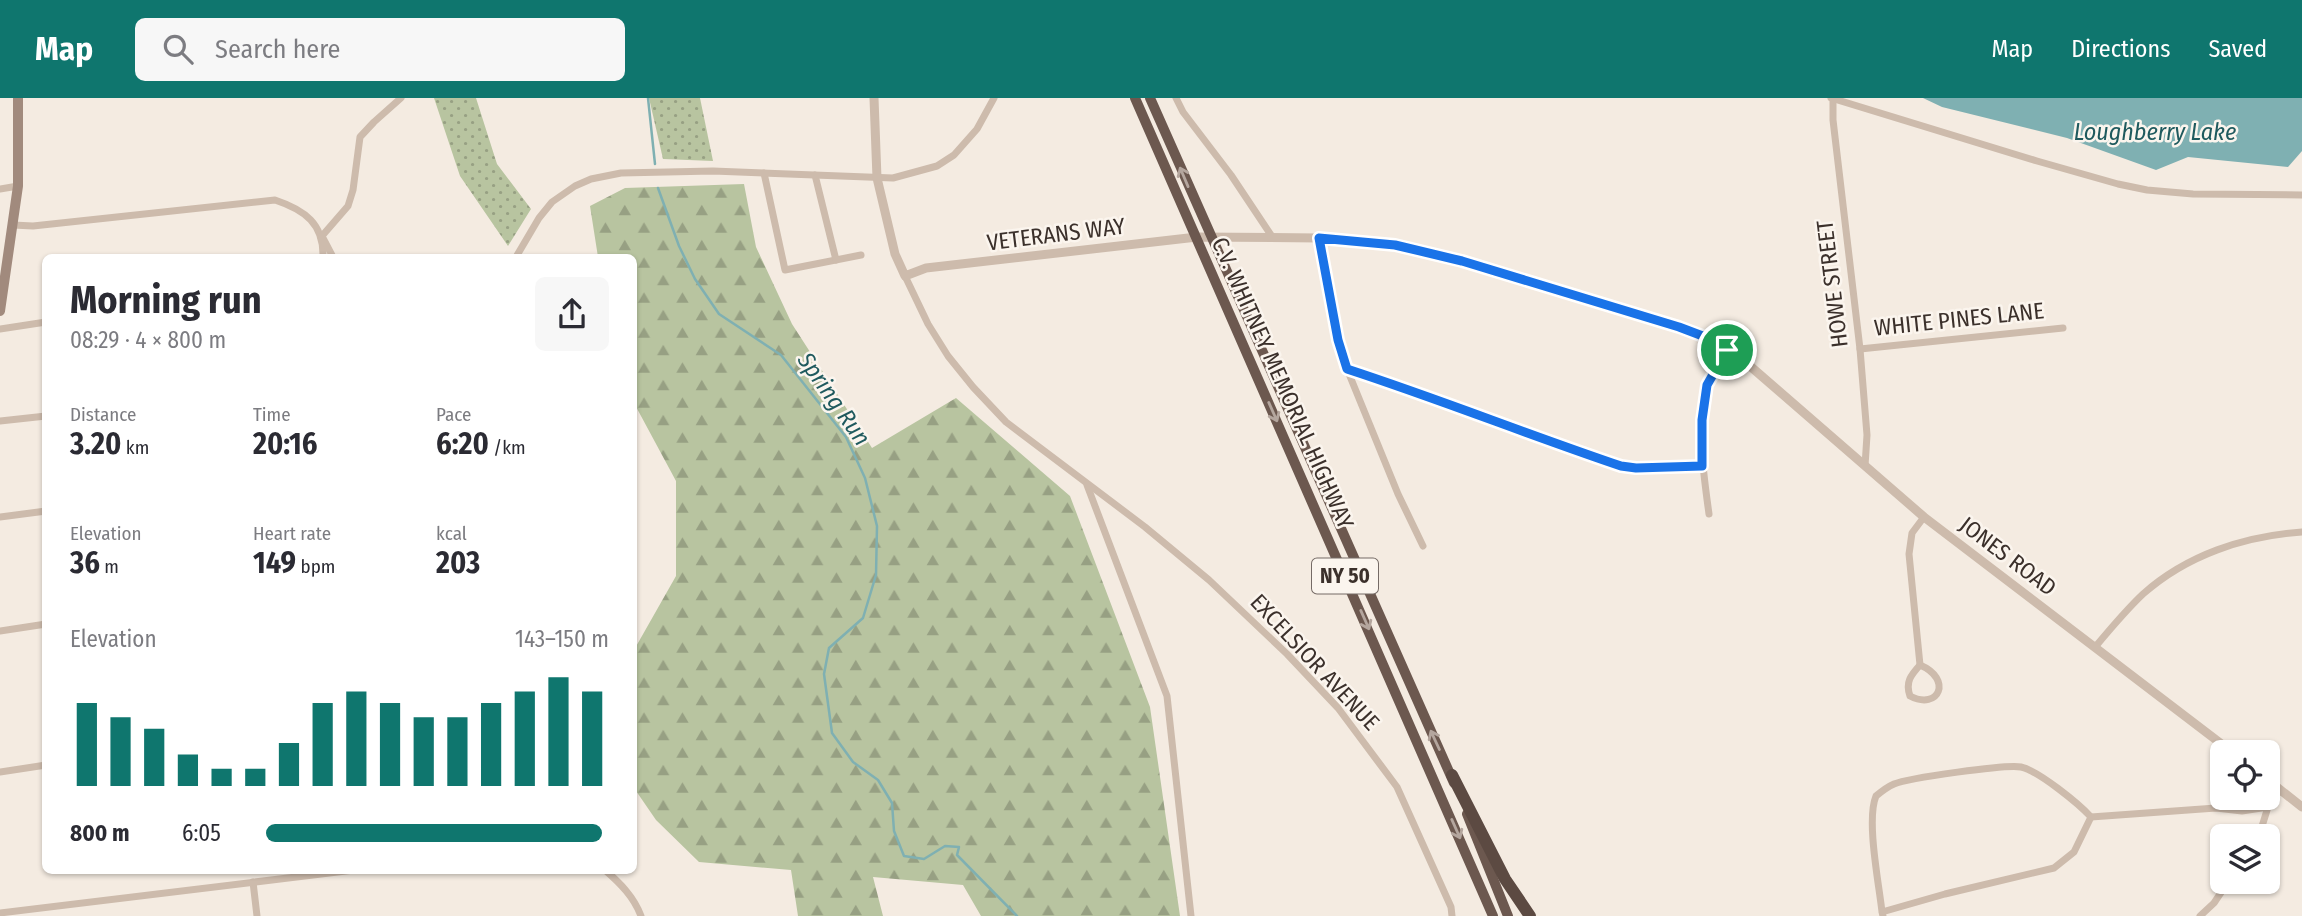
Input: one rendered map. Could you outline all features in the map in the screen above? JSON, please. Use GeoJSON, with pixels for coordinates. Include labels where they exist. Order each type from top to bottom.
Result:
{"type":"FeatureCollection","features":[{"type":"Feature","properties":{"kind":"highway","name":"C.V. WHITNEY MEMORIAL HIGHWAY"},"geometry":{"type":"LineString","coordinates":[[1135,98],[1493,916]]}},
{"type":"Feature","properties":{"kind":"highway","name":"C.V. WHITNEY MEMORIAL HIGHWAY"},"geometry":{"type":"LineString","coordinates":[[1150,98],[1451,775],[1508,916]]}},
{"type":"Feature","properties":{"kind":"highway"},"geometry":{"type":"LineString","coordinates":[[1451,775],[1506,878],[1530,916]]}},
{"type":"Feature","properties":{"kind":"main road"},"geometry":{"type":"LineString","coordinates":[[0,311],[18,186],[18,98]]}},
{"type":"Feature","properties":{"kind":"street"},"geometry":{"type":"LineString","coordinates":[[323,254],[322,236],[348,206],[353,190],[360,138],[401,98]]}},
{"type":"Feature","properties":{"kind":"street","name":"EXCELSIOR AVENUE"},"geometry":{"type":"LineString","coordinates":[[874,98],[877,178],[895,254],[911,293],[948,356],[1006,422],[1146,527],[1209,580],[1287,653],[1338,708],[1397,787],[1451,907],[1452,916]]}},
{"type":"Feature","properties":{"kind":"street"},"geometry":{"type":"LineString","coordinates":[[518,254],[552,202],[591,179],[621,173],[713,171],[893,178],[937,166],[954,155],[977,129],[994,98]]}},
{"type":"Feature","properties":{"kind":"street"},"geometry":{"type":"LineString","coordinates":[[1176,98],[1183,112],[1231,174],[1273,238]]}},
{"type":"Feature","properties":{"kind":"street"},"geometry":{"type":"LineString","coordinates":[[1832,98],[2118,184],[2193,194],[2302,195]]}},
{"type":"Feature","properties":{"kind":"street","name":"HOWE STREET"},"geometry":{"type":"LineString","coordinates":[[1832,98],[1860,349],[1867,435],[1865,466]]}},
{"type":"Feature","properties":{"kind":"street"},"geometry":{"type":"LineString","coordinates":[[764,173],[785,270],[861,255]]}},
{"type":"Feature","properties":{"kind":"street"},"geometry":{"type":"LineString","coordinates":[[815,175],[836,260]]}},
{"type":"Feature","properties":{"kind":"street"},"geometry":{"type":"LineString","coordinates":[[0,189],[18,186]]}},
{"type":"Feature","properties":{"kind":"street"},"geometry":{"type":"LineString","coordinates":[[13,225],[33,226],[275,200],[292,206],[307,217],[331,254]]}},
{"type":"Feature","properties":{"kind":"street","name":"VETERANS WAY"},"geometry":{"type":"LineString","coordinates":[[905,276],[926,268],[1197,237],[1319,238]]}},
{"type":"Feature","properties":{"kind":"street"},"geometry":{"type":"LineString","coordinates":[[1319,238],[1338,340],[1347,369],[1398,494],[1423,545]]}},
{"type":"Feature","properties":{"kind":"street","name":"JONES ROAD"},"geometry":{"type":"LineString","coordinates":[[1319,238],[1395,245],[1462,261],[1708,338],[1768,381],[1924,517],[2217,740]]}},
{"type":"Feature","properties":{"kind":"street"},"geometry":{"type":"LineString","coordinates":[[0,328],[42,323]]}},
{"type":"Feature","properties":{"kind":"street","name":"WHITE PINES LANE"},"geometry":{"type":"LineString","coordinates":[[1860,349],[2063,328]]}},
{"type":"Feature","properties":{"kind":"street"},"geometry":{"type":"LineString","coordinates":[[1709,514],[1702,466],[1702,420],[1707,385],[1727,350]]}},
{"type":"Feature","properties":{"kind":"street"},"geometry":{"type":"LineString","coordinates":[[1347,369],[1425,394],[1523,433],[1621,466],[1702,466]]}},
{"type":"Feature","properties":{"kind":"street"},"geometry":{"type":"LineString","coordinates":[[0,421],[42,416]]}},
{"type":"Feature","properties":{"kind":"street"},"geometry":{"type":"LineString","coordinates":[[1087,484],[1167,696],[1191,916]]}},
{"type":"Feature","properties":{"kind":"street"},"geometry":{"type":"LineString","coordinates":[[0,517],[42,512]]}},
{"type":"Feature","properties":{"kind":"street"},"geometry":{"type":"LineString","coordinates":[[1920,665],[1909,554],[1912,533],[1924,517]]}},
{"type":"Feature","properties":{"kind":"street"},"geometry":{"type":"LineString","coordinates":[[2096,646],[2143,595],[2175,570],[2238,542],[2302,532]]}},
{"type":"Feature","properties":{"kind":"street"},"geometry":{"type":"LineString","coordinates":[[0,631],[42,625]]}},
{"type":"Feature","properties":{"kind":"street"},"geometry":{"type":"LineString","coordinates":[[1920,665],[1936,674],[1939,683],[1939,691],[1933,698],[1921,701],[1910,696],[1907,688],[1911,674],[1920,665]]}},
{"type":"Feature","properties":{"kind":"street"},"geometry":{"type":"LineString","coordinates":[[0,772],[42,766]]}},
{"type":"Feature","properties":{"kind":"street"},"geometry":{"type":"LineString","coordinates":[[2022,767],[2053,785],[2091,817],[2074,852],[2054,868],[1945,894],[1883,914],[1872,813],[1876,796],[1895,783],[2022,767]]}},
{"type":"Feature","properties":{"kind":"street"},"geometry":{"type":"LineString","coordinates":[[2280,790],[2302,807]]}},
{"type":"Feature","properties":{"kind":"street"},"geometry":{"type":"LineString","coordinates":[[2091,817],[2210,808]]}},
{"type":"Feature","properties":{"kind":"street"},"geometry":{"type":"LineString","coordinates":[[0,913],[321,874]]}},
{"type":"Feature","properties":{"kind":"street"},"geometry":{"type":"LineString","coordinates":[[610,874],[632,898],[641,916]]}},
{"type":"Feature","properties":{"kind":"street"},"geometry":{"type":"LineString","coordinates":[[253,882],[257,916]]}},
{"type":"Feature","properties":{"kind":"street"},"geometry":{"type":"LineString","coordinates":[[2200,916],[2220,894]]}},
{"type":"Feature","properties":{"kind":"green space"},"geometry":{"type":"Polygon","coordinates":[[[434,98],[476,98],[497,164],[531,209],[508,246],[460,176],[434,98]]]}},
{"type":"Feature","properties":{"kind":"green space"},"geometry":{"type":"Polygon","coordinates":[[[649,98],[700,98],[713,161],[663,159],[649,98]]]}},
{"type":"Feature","properties":{"kind":"green space"},"geometry":{"type":"Polygon","coordinates":[[[744,184],[756,247],[792,324],[872,448],[956,398],[1070,496],[1150,707],[1180,916],[981,916],[963,885],[873,877],[883,916],[798,916],[791,870],[699,862],[656,820],[637,792],[637,645],[676,576],[676,481],[637,409],[637,254],[598,254],[590,206],[625,188],[744,184]]]}},
{"type":"Feature","properties":{"kind":"water","name":"Loughberry Lake"},"geometry":{"type":"Polygon","coordinates":[[[1923,98],[2302,98],[2302,151],[2288,167],[2188,157],[2156,170],[2067,138],[1942,107],[1923,98]]]}},
{"type":"Feature","properties":{"kind":"waterway","name":"Spring Run"},"geometry":{"type":"LineString","coordinates":[[648,98],[655,164]]}},
{"type":"Feature","properties":{"kind":"waterway","name":"Spring Run"},"geometry":{"type":"LineString","coordinates":[[658,188],[679,246],[695,279],[719,314],[781,355],[846,437],[865,478],[877,526],[876,575],[863,618],[829,648],[824,674],[832,733],[853,762],[878,780],[892,803],[894,831],[904,856],[924,859],[945,846],[959,847],[957,855],[1017,916]]}},
{"type":"Feature","properties":{"kind":"route"},"geometry":{"type":"LineString","coordinates":[[1319,238],[1395,245],[1462,261],[1679,327],[1708,338],[1727,350],[1707,385],[1702,420],[1702,466],[1621,466],[1523,433],[1425,394],[1347,369],[1338,340],[1319,238]]}}]}
